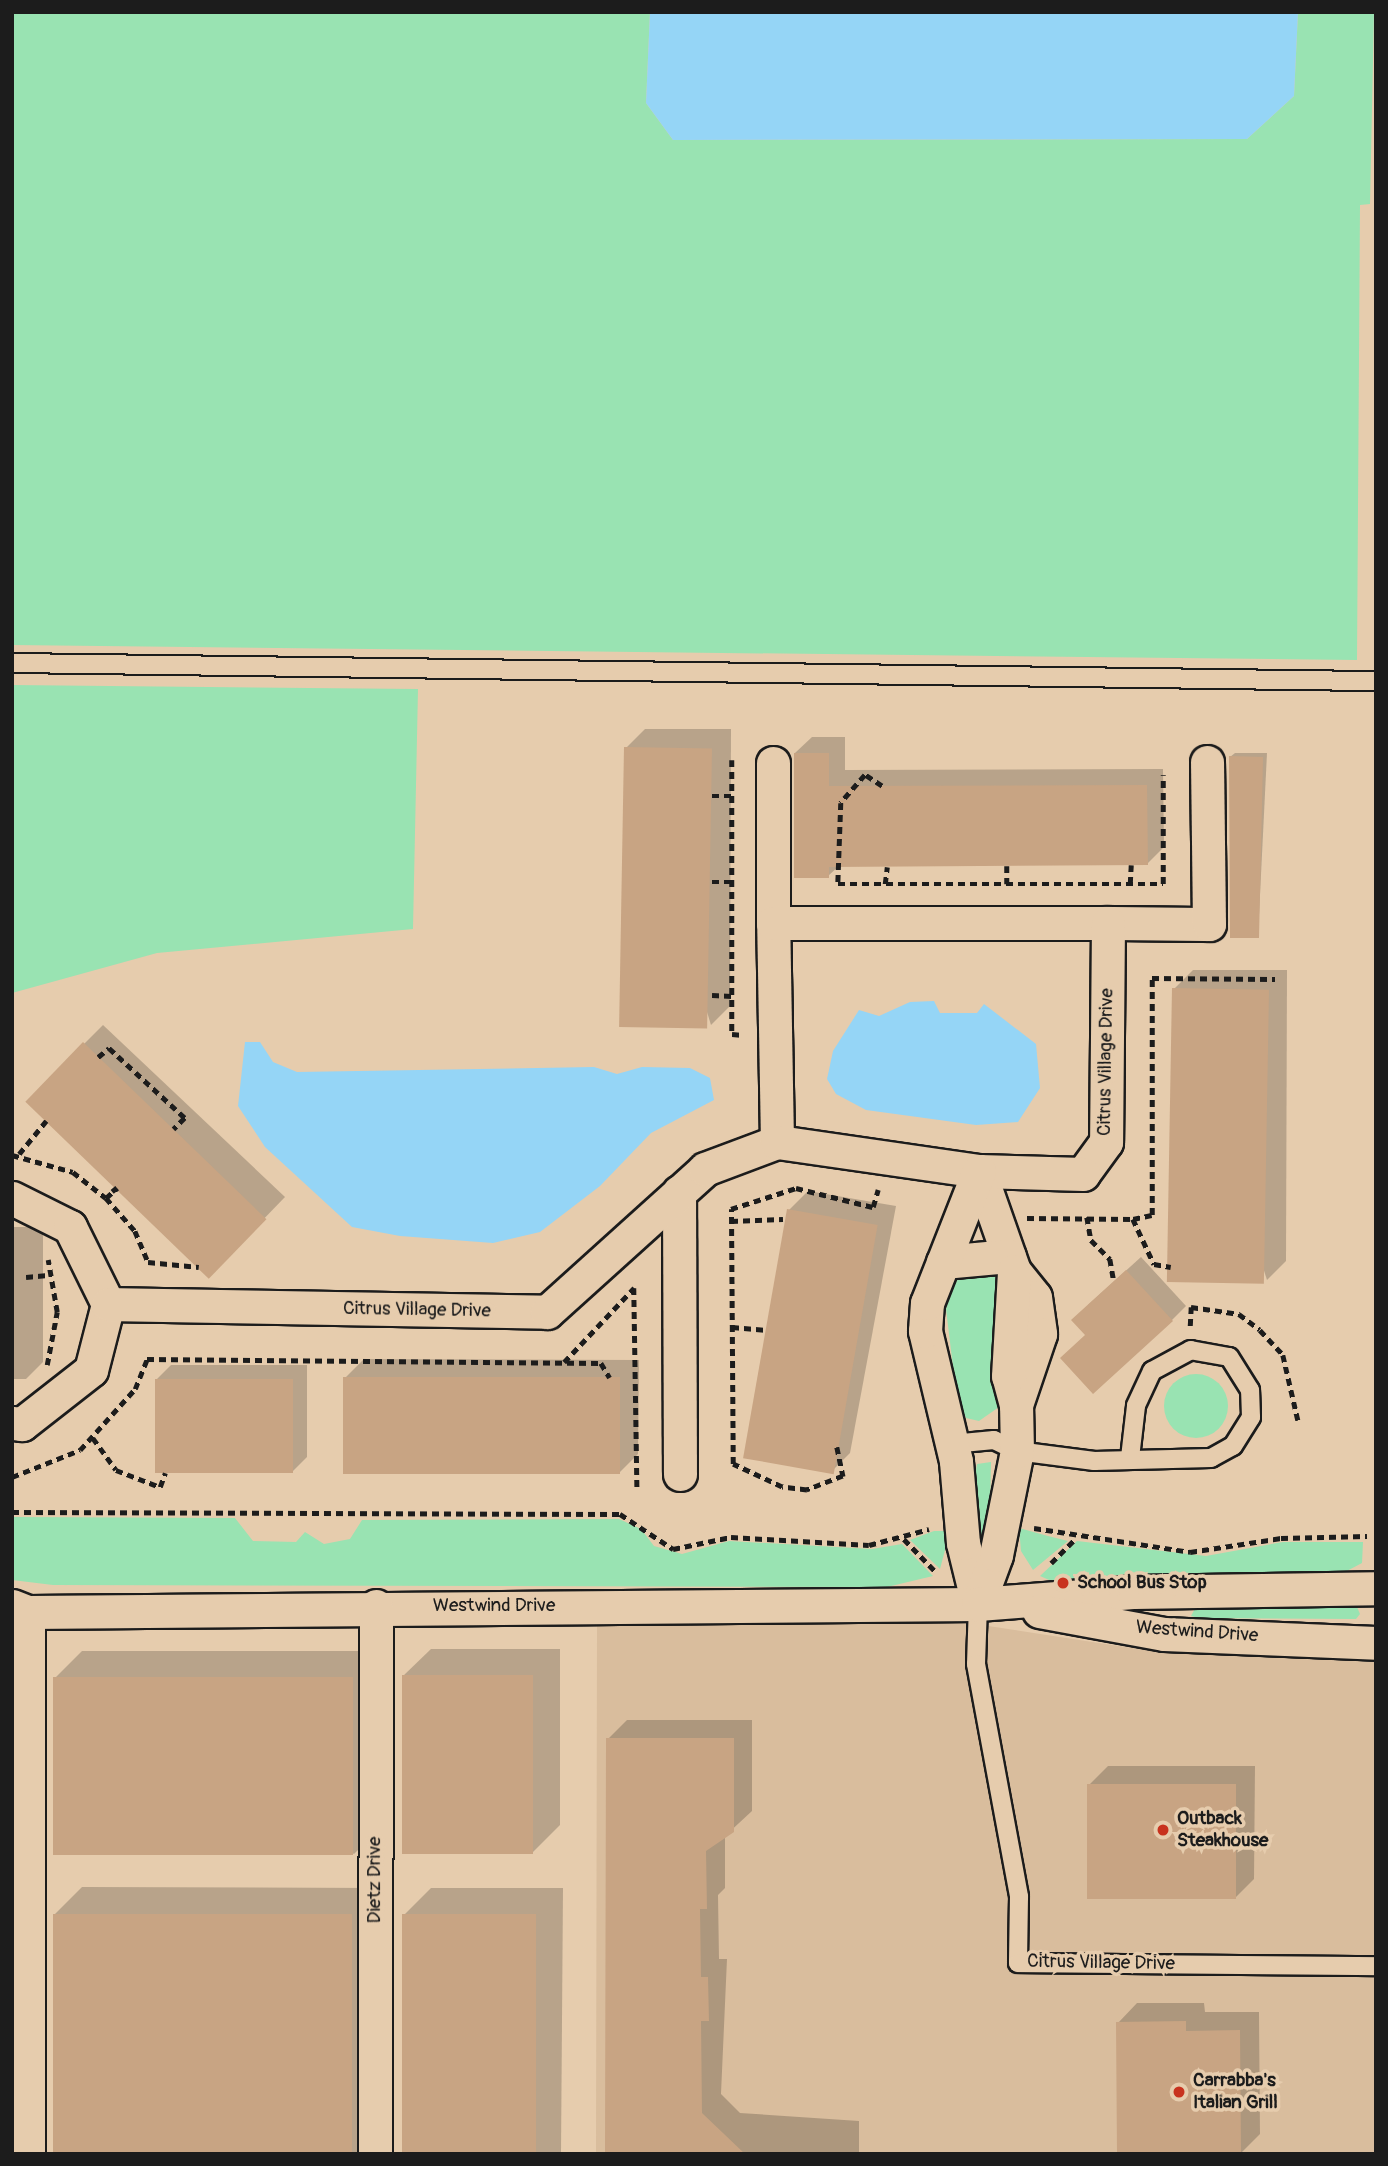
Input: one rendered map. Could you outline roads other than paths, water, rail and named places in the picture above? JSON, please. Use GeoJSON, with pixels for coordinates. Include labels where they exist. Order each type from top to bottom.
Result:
{"type":"FeatureCollection","features":[{"type":"Feature","properties":{"kind":"street"},"geometry":{"type":"LineString","coordinates":[[773,923],[1209,923],[1207,762]]}},
{"type":"Feature","properties":{"kind":"street"},"geometry":{"type":"LineString","coordinates":[[773,763],[776,1142]]}},
{"type":"Feature","properties":{"kind":"street","name":"Citrus Village Drive"},"geometry":{"type":"LineString","coordinates":[[108,1304],[547,1312],[705,1169],[776,1142],[979,1171],[1083,1174],[1106,1142],[1108,923]]}},
{"type":"Feature","properties":{"kind":"street","name":"Citrus Village Drive"},"geometry":{"type":"LineString","coordinates":[[978,1604],[996,1555],[1017,1451],[1016,1405],[1040,1334],[1035,1297],[979,1171]]}},
{"type":"Feature","properties":{"kind":"street","name":"Citrus Village Drive"},"geometry":{"type":"LineString","coordinates":[[978,1604],[962,1544],[951,1444],[925,1331],[927,1303],[979,1171]]}},
{"type":"Feature","properties":{"kind":"street"},"geometry":{"type":"LineString","coordinates":[[679,1192],[680,1474]]}},
{"type":"Feature","properties":{"kind":"street"},"geometry":{"type":"LineString","coordinates":[[12,1198],[70,1227],[108,1304],[91,1370],[22,1424],[12,1423]]}},
{"type":"Feature","properties":{"kind":"street"},"geometry":{"type":"LineString","coordinates":[[943,1262],[1015,1251]]}},
{"type":"Feature","properties":{"kind":"street","name":"Westwind Drive"},"geometry":{"type":"LineString","coordinates":[[20,1609],[978,1604],[1133,1592],[1376,1588]]}},
{"type":"Feature","properties":{"kind":"street","name":"Westwind Drive"},"geometry":{"type":"LineString","coordinates":[[978,1604],[1164,1634],[1376,1643]]}},
{"type":"Feature","properties":{"kind":"street","name":"Dietz Drive"},"geometry":{"type":"LineString","coordinates":[[375,2154],[376,1606]]}},
{"type":"Feature","properties":{"kind":"street"},"geometry":{"type":"LineString","coordinates":[[20,1609],[28,2154]]}},
{"type":"Feature","properties":{"kind":"lane"},"geometry":{"type":"LineString","coordinates":[[12,663],[1376,681]]}},
{"type":"Feature","properties":{"kind":"lane"},"geometry":{"type":"LineString","coordinates":[[951,1444],[994,1440],[1017,1451],[1094,1461],[1130,1458],[1181,1462],[1211,1458],[1233,1446],[1251,1417],[1250,1390],[1229,1357],[1191,1350],[1152,1371],[1136,1406],[1130,1458]]}},
{"type":"Feature","properties":{"kind":"lane","name":"Citrus Village Drive"},"geometry":{"type":"LineString","coordinates":[[978,1604],[976,1664],[1019,1897],[1018,1963],[1376,1965]]}},
{"type":"Feature","properties":{"kind":"water"},"geometry":{"type":"Polygon","coordinates":[[[650,12],[1298,12],[1294,96],[1247,139],[673,140],[646,103],[650,12]]]}},
{"type":"Feature","properties":{"kind":"water"},"geometry":{"type":"Polygon","coordinates":[[[934,1001],[940,1013],[977,1013],[984,1004],[1036,1044],[1040,1088],[1018,1122],[976,1125],[866,1110],[836,1094],[827,1079],[833,1051],[859,1010],[879,1016],[910,1002],[934,1001]]]}},
{"type":"Feature","properties":{"kind":"water"},"geometry":{"type":"Polygon","coordinates":[[[245,1042],[260,1042],[273,1062],[297,1072],[594,1067],[617,1074],[642,1067],[690,1068],[710,1078],[714,1100],[651,1133],[600,1186],[540,1232],[493,1243],[400,1236],[352,1227],[265,1147],[238,1106],[245,1042]]]}},
{"type":"Feature","properties":{"kind":"place","name":"School Bus Stop"},"geometry":{"type":"Point","coordinates":[1063,1583]}},
{"type":"Feature","properties":{"kind":"place","name":"Outback Steakhouse"},"geometry":{"type":"Point","coordinates":[1163,1830]}},
{"type":"Feature","properties":{"kind":"place","name":"Carrabba's Italian Grill"},"geometry":{"type":"Point","coordinates":[1179,2092]}}]}
